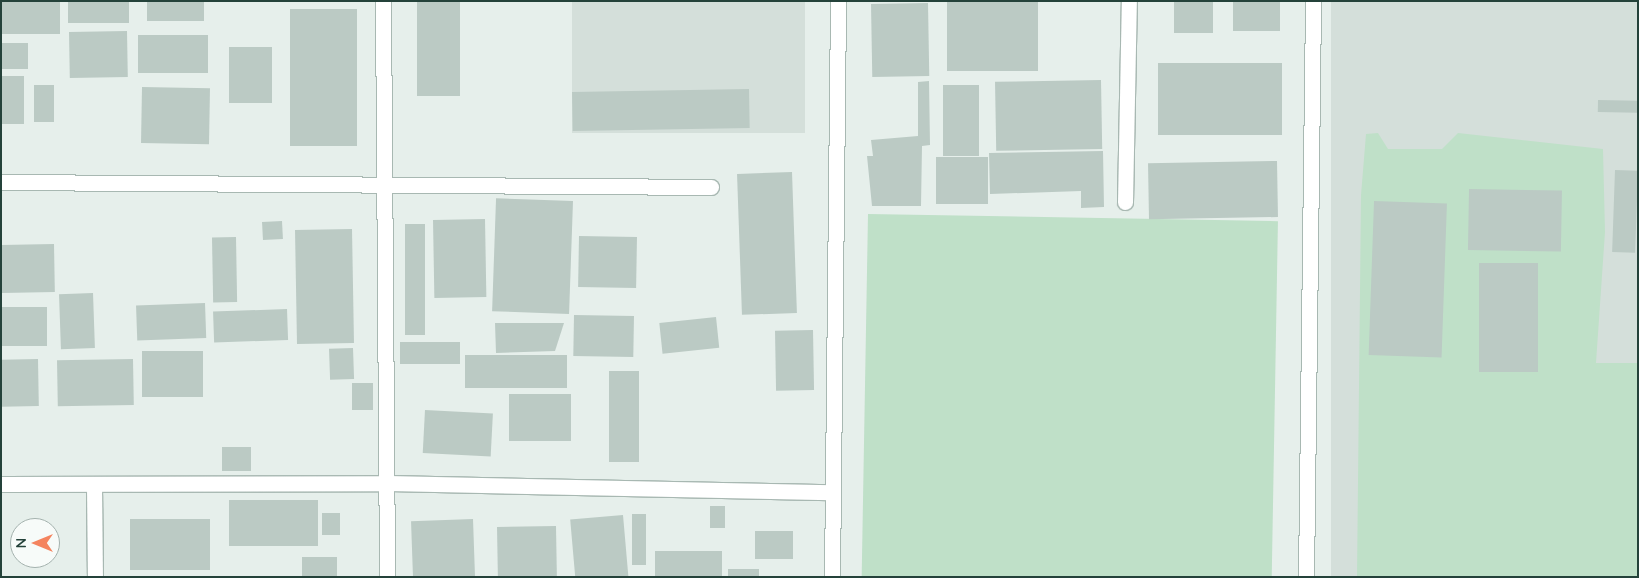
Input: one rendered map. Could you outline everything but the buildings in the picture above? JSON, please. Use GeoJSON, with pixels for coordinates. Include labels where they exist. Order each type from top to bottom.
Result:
{"type":"FeatureCollection","features":[{"type":"Feature","properties":{"kind":"street"},"geometry":{"type":"LineString","coordinates":[[383,1],[381,184],[388,484],[387,577]]}},
{"type":"Feature","properties":{"kind":"street"},"geometry":{"type":"LineString","coordinates":[[832,577],[831,492],[838,1]]}},
{"type":"Feature","properties":{"kind":"street"},"geometry":{"type":"LineString","coordinates":[[1125,202],[1129,1]]}},
{"type":"Feature","properties":{"kind":"street"},"geometry":{"type":"LineString","coordinates":[[1306,577],[1312,1]]}},
{"type":"Feature","properties":{"kind":"street"},"geometry":{"type":"LineString","coordinates":[[1,182],[711,187]]}},
{"type":"Feature","properties":{"kind":"street"},"geometry":{"type":"LineString","coordinates":[[1,484],[94,486],[388,484],[831,492]]}},
{"type":"Feature","properties":{"kind":"street"},"geometry":{"type":"LineString","coordinates":[[94,486],[95,577]]}},
{"type":"Feature","properties":{"kind":"shaded area"},"geometry":{"type":"Polygon","coordinates":[[[572,1],[805,1],[805,133],[572,133],[572,1]]]}},
{"type":"Feature","properties":{"kind":"shaded area"},"geometry":{"type":"Polygon","coordinates":[[[1331,1],[1638,1],[1638,577],[1331,577],[1331,1]]]}},
{"type":"Feature","properties":{"kind":"green space"},"geometry":{"type":"Polygon","coordinates":[[[1378,133],[1388,149],[1442,149],[1458,133],[1603,149],[1605,232],[1596,363],[1638,363],[1638,577],[1357,577],[1361,195],[1366,134],[1378,133]]]}},
{"type":"Feature","properties":{"kind":"green space"},"geometry":{"type":"Polygon","coordinates":[[[868,214],[1278,221],[1272,577],[862,577],[868,214]]]}}]}
